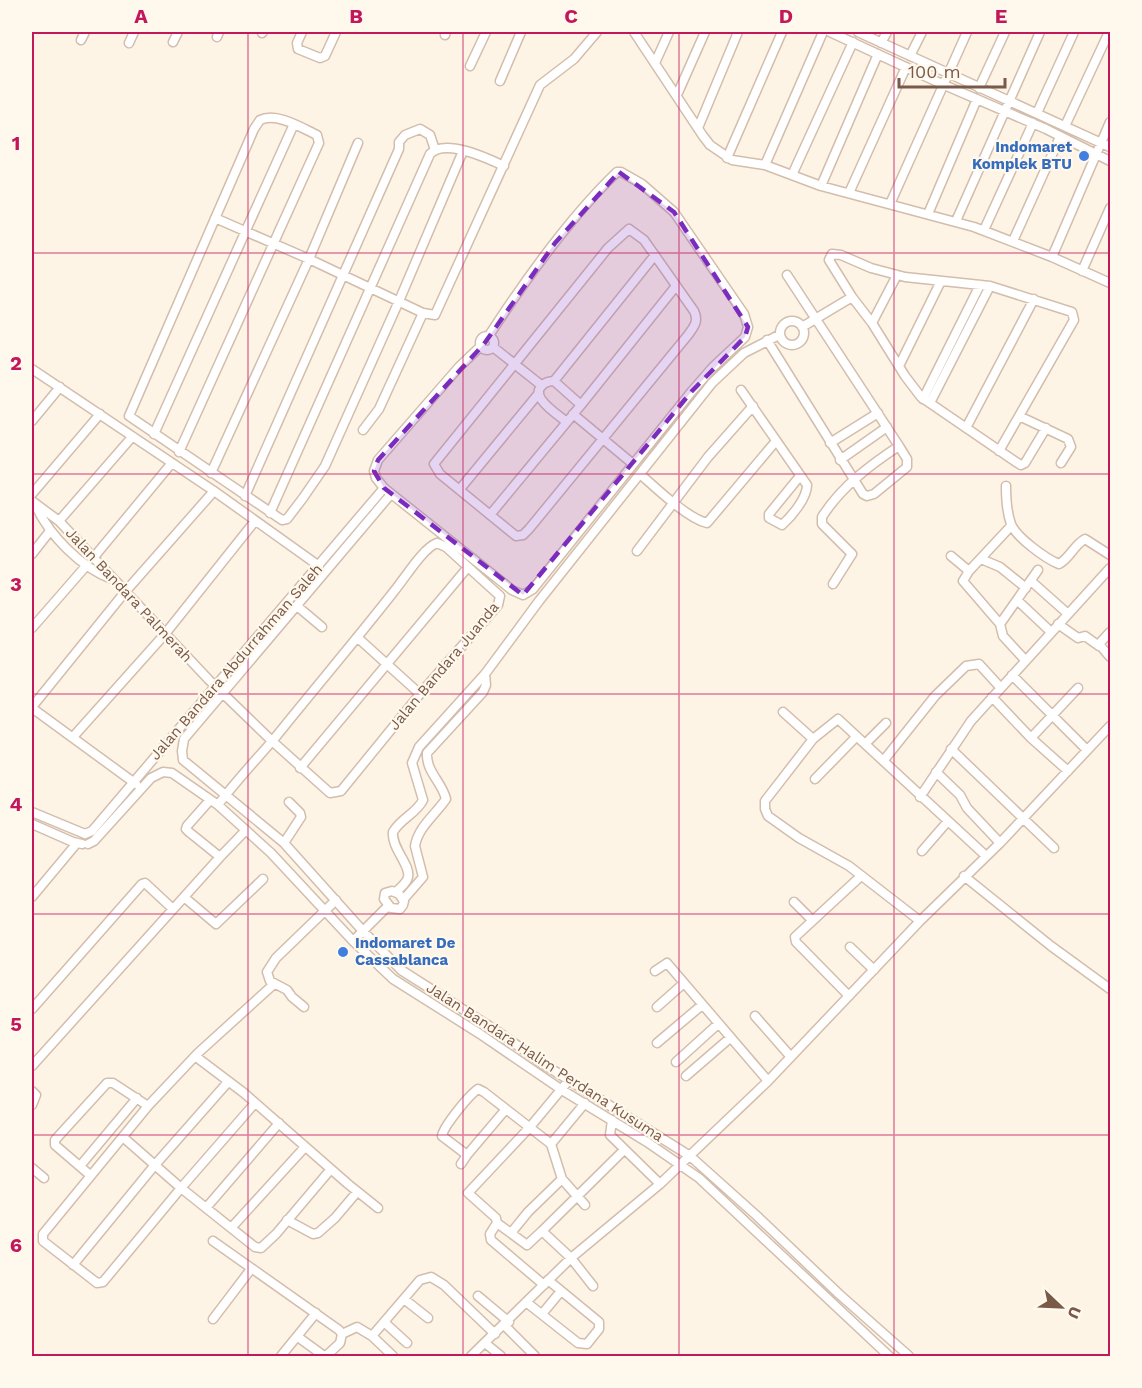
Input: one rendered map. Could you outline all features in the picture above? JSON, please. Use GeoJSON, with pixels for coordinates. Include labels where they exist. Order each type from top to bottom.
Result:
{"type":"FeatureCollection","features":[{"type":"Feature","properties":{"kind":"street"},"geometry":{"type":"LineString","coordinates":[[129,43],[134,32]]}},
{"type":"Feature","properties":{"kind":"street"},"geometry":{"type":"LineString","coordinates":[[173,42],[178,32]]}},
{"type":"Feature","properties":{"kind":"street"},"geometry":{"type":"LineString","coordinates":[[302,32],[297,43],[298,49],[320,58],[326,56],[336,32]]}},
{"type":"Feature","properties":{"kind":"street"},"geometry":{"type":"LineString","coordinates":[[470,66],[486,32]]}},
{"type":"Feature","properties":{"kind":"street"},"geometry":{"type":"LineString","coordinates":[[500,81],[521,32]]}},
{"type":"Feature","properties":{"kind":"street"},"geometry":{"type":"LineString","coordinates":[[215,218],[433,316],[438,311],[540,85],[574,60],[597,32]]}},
{"type":"Feature","properties":{"kind":"street"},"geometry":{"type":"LineString","coordinates":[[634,32],[710,145],[727,158],[738,162],[765,165],[822,186],[984,230],[1110,283]]}},
{"type":"Feature","properties":{"kind":"street"},"geometry":{"type":"LineString","coordinates":[[655,63],[669,32]]}},
{"type":"Feature","properties":{"kind":"street"},"geometry":{"type":"LineString","coordinates":[[677,95],[705,32]]}},
{"type":"Feature","properties":{"kind":"street"},"geometry":{"type":"LineString","coordinates":[[698,128],[738,32]]}},
{"type":"Feature","properties":{"kind":"street"},"geometry":{"type":"LineString","coordinates":[[727,158],[782,32]]}},
{"type":"Feature","properties":{"kind":"street"},"geometry":{"type":"LineString","coordinates":[[765,165],[822,32]]}},
{"type":"Feature","properties":{"kind":"street"},"geometry":{"type":"LineString","coordinates":[[830,32],[1033,123],[1110,161]]}},
{"type":"Feature","properties":{"kind":"street"},"geometry":{"type":"LineString","coordinates":[[858,32],[1110,147]]}},
{"type":"Feature","properties":{"kind":"street"},"geometry":{"type":"LineString","coordinates":[[881,43],[887,32]]}},
{"type":"Feature","properties":{"kind":"street"},"geometry":{"type":"LineString","coordinates":[[910,56],[922,32]]}},
{"type":"Feature","properties":{"kind":"street"},"geometry":{"type":"LineString","coordinates":[[890,204],[967,32]]}},
{"type":"Feature","properties":{"kind":"street"},"geometry":{"type":"LineString","coordinates":[[979,88],[1005,32]]}},
{"type":"Feature","properties":{"kind":"street"},"geometry":{"type":"LineString","coordinates":[[956,222],[1040,32]]}},
{"type":"Feature","properties":{"kind":"street"},"geometry":{"type":"LineString","coordinates":[[1037,113],[1074,32]]}},
{"type":"Feature","properties":{"kind":"street"},"geometry":{"type":"LineString","coordinates":[[1065,126],[1109,32]]}},
{"type":"Feature","properties":{"kind":"street"},"geometry":{"type":"LineString","coordinates":[[792,175],[853,42]]}},
{"type":"Feature","properties":{"kind":"street"},"geometry":{"type":"LineString","coordinates":[[891,60],[896,50]]}},
{"type":"Feature","properties":{"kind":"street"},"geometry":{"type":"LineString","coordinates":[[822,186],[878,54]]}},
{"type":"Feature","properties":{"kind":"street"},"geometry":{"type":"LineString","coordinates":[[849,193],[906,67]]}},
{"type":"Feature","properties":{"kind":"street"},"geometry":{"type":"LineString","coordinates":[[928,214],[977,99]]}},
{"type":"Feature","properties":{"kind":"street"},"geometry":{"type":"LineString","coordinates":[[179,452],[320,143],[317,135],[294,124],[270,117],[258,122],[129,414],[130,418],[179,452],[280,519],[287,519],[318,478],[399,302],[464,151]]}},
{"type":"Feature","properties":{"kind":"street"},"geometry":{"type":"LineString","coordinates":[[1046,129],[1051,119]]}},
{"type":"Feature","properties":{"kind":"street"},"geometry":{"type":"LineString","coordinates":[[1052,257],[1110,122]]}},
{"type":"Feature","properties":{"kind":"street"},"geometry":{"type":"LineString","coordinates":[[984,230],[1033,123]]}},
{"type":"Feature","properties":{"kind":"street"},"geometry":{"type":"LineString","coordinates":[[154,434],[294,124]]}},
{"type":"Feature","properties":{"kind":"street"},"geometry":{"type":"LineString","coordinates":[[245,496],[344,276],[399,149],[399,142],[405,135],[420,129],[430,135],[435,150]]}},
{"type":"Feature","properties":{"kind":"street"},"geometry":{"type":"LineString","coordinates":[[1013,241],[1060,138]]}},
{"type":"Feature","properties":{"kind":"street"},"geometry":{"type":"LineString","coordinates":[[212,473],[309,259],[358,143]]}},
{"type":"Feature","properties":{"kind":"street"},"geometry":{"type":"LineString","coordinates":[[270,513],[428,158],[435,150],[446,148],[464,151],[504,166]]}},
{"type":"Feature","properties":{"kind":"street"},"geometry":{"type":"LineString","coordinates":[[617,172],[626,173],[654,194],[681,221],[744,314],[748,327],[745,337],[713,367],[533,589],[523,595],[512,590],[388,491],[374,471],[378,460],[459,367],[481,346],[481,340],[488,337],[515,296],[555,243],[617,172]]}},
{"type":"Feature","properties":{"kind":"street"},"geometry":{"type":"LineString","coordinates":[[1082,271],[1110,208]]}},
{"type":"Feature","properties":{"kind":"street"},"geometry":{"type":"LineString","coordinates":[[627,230],[637,233],[676,286],[697,316],[694,327],[523,535],[514,534],[436,470],[434,464],[608,248],[627,230]]}},
{"type":"Feature","properties":{"kind":"street"},"geometry":{"type":"LineString","coordinates":[[460,489],[545,382],[554,381],[655,255]]}},
{"type":"Feature","properties":{"kind":"street"},"geometry":{"type":"LineString","coordinates":[[999,451],[1074,317],[1072,312],[990,286],[897,275],[871,268],[840,255],[832,255],[830,260],[852,297],[872,323],[899,366],[927,401],[999,451],[1024,465],[1046,428]]}},
{"type":"Feature","properties":{"kind":"street"},"geometry":{"type":"LineString","coordinates":[[767,340],[863,494],[867,496],[874,494],[907,466],[908,459],[787,275]]}},
{"type":"Feature","properties":{"kind":"street"},"geometry":{"type":"LineString","coordinates":[[872,323],[897,275]]}},
{"type":"Feature","properties":{"kind":"street"},"geometry":{"type":"LineString","coordinates":[[899,366],[941,281]]}},
{"type":"Feature","properties":{"kind":"street"},"geometry":{"type":"LineString","coordinates":[[927,401],[957,341],[980,285]]}},
{"type":"Feature","properties":{"kind":"street"},"geometry":{"type":"LineString","coordinates":[[490,515],[676,286]]}},
{"type":"Feature","properties":{"kind":"street"},"geometry":{"type":"LineString","coordinates":[[957,341],[990,286]]}},
{"type":"Feature","properties":{"kind":"street"},"geometry":{"type":"LineString","coordinates":[[802,327],[852,297]]}},
{"type":"Feature","properties":{"kind":"street"},"geometry":{"type":"LineString","coordinates":[[966,428],[1034,299]]}},
{"type":"Feature","properties":{"kind":"street"},"geometry":{"type":"LineString","coordinates":[[363,430],[373,420],[423,313]]}},
{"type":"Feature","properties":{"kind":"street"},"geometry":{"type":"LineString","coordinates":[[788,321],[796,321],[802,327],[803,338],[794,345],[786,344],[779,335],[781,327],[788,321]]}},
{"type":"Feature","properties":{"kind":"street"},"geometry":{"type":"LineString","coordinates":[[437,808],[423,800],[412,763],[419,747],[485,674],[539,601],[712,383],[744,353],[779,335]]}},
{"type":"Feature","properties":{"kind":"street"},"geometry":{"type":"LineString","coordinates":[[488,337],[493,341],[493,347],[540,389],[541,399],[567,422]]}},
{"type":"Feature","properties":{"kind":"street"},"geometry":{"type":"LineString","coordinates":[[481,346],[487,350],[493,347]]}},
{"type":"Feature","properties":{"kind":"street"},"geometry":{"type":"LineString","coordinates":[[32,369],[214,491],[319,566]]}},
{"type":"Feature","properties":{"kind":"street"},"geometry":{"type":"LineString","coordinates":[[554,381],[580,405]]}},
{"type":"Feature","properties":{"kind":"street"},"geometry":{"type":"LineString","coordinates":[[32,421],[60,387]]}},
{"type":"Feature","properties":{"kind":"street"},"geometry":{"type":"LineString","coordinates":[[741,390],[807,485],[805,494],[786,521],[782,525],[778,524],[769,518],[769,514],[800,476]]}},
{"type":"Feature","properties":{"kind":"street"},"geometry":{"type":"LineString","coordinates":[[637,551],[708,457],[753,406]]}},
{"type":"Feature","properties":{"kind":"street"},"geometry":{"type":"LineString","coordinates":[[830,443],[878,412]]}},
{"type":"Feature","properties":{"kind":"street"},"geometry":{"type":"LineString","coordinates":[[32,494],[100,414]]}},
{"type":"Feature","properties":{"kind":"street"},"geometry":{"type":"LineString","coordinates":[[573,414],[633,464]]}},
{"type":"Feature","properties":{"kind":"street"},"geometry":{"type":"LineString","coordinates":[[1019,416],[1071,442],[1071,447],[1061,463]]}},
{"type":"Feature","properties":{"kind":"street"},"geometry":{"type":"LineString","coordinates":[[840,460],[887,427]]}},
{"type":"Feature","properties":{"kind":"street"},"geometry":{"type":"LineString","coordinates":[[59,520],[132,437]]}},
{"type":"Feature","properties":{"kind":"street"},"geometry":{"type":"LineString","coordinates":[[640,474],[674,503],[700,521],[709,522],[776,441]]}},
{"type":"Feature","properties":{"kind":"street"},"geometry":{"type":"LineString","coordinates":[[833,584],[852,554],[822,524],[821,519],[853,481],[899,446]]}},
{"type":"Feature","properties":{"kind":"street"},"geometry":{"type":"LineString","coordinates":[[94,556],[171,464]]}},
{"type":"Feature","properties":{"kind":"street"},"geometry":{"type":"LineString","coordinates":[[1006,486],[1011,525],[1051,561],[1059,564],[1066,560],[1079,542],[1085,539],[1110,555]]}},
{"type":"Feature","properties":{"kind":"street"},"geometry":{"type":"LineString","coordinates":[[142,787],[32,708],[125,592],[214,491]]}},
{"type":"Feature","properties":{"kind":"street","name":"Jalan Bandara Abdurrahman Saleh"},"geometry":{"type":"LineString","coordinates":[[85,834],[92,831],[319,566],[388,491]]}},
{"type":"Feature","properties":{"kind":"street","name":"Jalan Bandara Abdurrahman Saleh"},"geometry":{"type":"LineString","coordinates":[[186,764],[182,751],[184,739],[297,606],[388,491]]}},
{"type":"Feature","properties":{"kind":"street"},"geometry":{"type":"LineString","coordinates":[[33,502],[50,531],[86,566],[113,579]]}},
{"type":"Feature","properties":{"kind":"street","name":"Jalan Bandara Palmerah"},"geometry":{"type":"LineString","coordinates":[[33,502],[59,520],[223,693]]}},
{"type":"Feature","properties":{"kind":"street"},"geometry":{"type":"LineString","coordinates":[[73,737],[165,633],[255,521]]}},
{"type":"Feature","properties":{"kind":"street"},"geometry":{"type":"LineString","coordinates":[[1011,525],[969,571],[963,581],[1000,624],[1003,636],[1025,660]]}},
{"type":"Feature","properties":{"kind":"street"},"geometry":{"type":"LineString","coordinates":[[32,554],[50,531]]}},
{"type":"Feature","properties":{"kind":"street","name":"Jalan Bandara Juanda"},"geometry":{"type":"LineString","coordinates":[[220,857],[186,829],[226,795],[272,741],[358,638],[419,560],[435,543],[446,547],[499,596],[500,600],[341,791],[330,793],[300,768],[272,741],[223,693]]}},
{"type":"Feature","properties":{"kind":"street"},"geometry":{"type":"LineString","coordinates":[[951,556],[969,571]]}},
{"type":"Feature","properties":{"kind":"street"},"geometry":{"type":"LineString","coordinates":[[981,559],[999,565],[1067,613]]}},
{"type":"Feature","properties":{"kind":"street"},"geometry":{"type":"LineString","coordinates":[[32,628],[86,566]]}},
{"type":"Feature","properties":{"kind":"street"},"geometry":{"type":"LineString","coordinates":[[300,768],[468,567]]}},
{"type":"Feature","properties":{"kind":"street"},"geometry":{"type":"LineString","coordinates":[[920,796],[971,721],[1110,568]]}},
{"type":"Feature","properties":{"kind":"street"},"geometry":{"type":"LineString","coordinates":[[1000,624],[1038,570]]}},
{"type":"Feature","properties":{"kind":"street"},"geometry":{"type":"LineString","coordinates":[[1017,600],[1051,632]]}},
{"type":"Feature","properties":{"kind":"street"},"geometry":{"type":"LineString","coordinates":[[297,606],[322,627]]}},
{"type":"Feature","properties":{"kind":"street"},"geometry":{"type":"LineString","coordinates":[[1058,624],[1078,638],[1084,636],[1110,657]]}},
{"type":"Feature","properties":{"kind":"street"},"geometry":{"type":"LineString","coordinates":[[1099,646],[1101,640],[1110,632]]}},
{"type":"Feature","properties":{"kind":"street"},"geometry":{"type":"LineString","coordinates":[[358,638],[420,694]]}},
{"type":"Feature","properties":{"kind":"street"},"geometry":{"type":"LineString","coordinates":[[884,760],[935,696],[966,666],[979,664],[1000,687]]}},
{"type":"Feature","properties":{"kind":"street"},"geometry":{"type":"LineString","coordinates":[[427,753],[483,692],[486,685],[485,674]]}},
{"type":"Feature","properties":{"kind":"street"},"geometry":{"type":"LineString","coordinates":[[1012,675],[1087,750]]}},
{"type":"Feature","properties":{"kind":"street"},"geometry":{"type":"LineString","coordinates":[[1031,738],[1078,688]]}},
{"type":"Feature","properties":{"kind":"street"},"geometry":{"type":"LineString","coordinates":[[992,697],[1031,738],[1068,771]]}},
{"type":"Feature","properties":{"kind":"street"},"geometry":{"type":"LineString","coordinates":[[783,712],[813,740]]}},
{"type":"Feature","properties":{"kind":"street"},"geometry":{"type":"LineString","coordinates":[[920,921],[849,866],[799,838],[768,816],[765,801],[813,740],[838,719],[986,856]]}},
{"type":"Feature","properties":{"kind":"street"},"geometry":{"type":"LineString","coordinates":[[865,744],[886,723]]}},
{"type":"Feature","properties":{"kind":"street"},"geometry":{"type":"LineString","coordinates":[[471,1356],[552,1286],[768,1082],[920,921],[1000,843],[1110,726]]}},
{"type":"Feature","properties":{"kind":"street"},"geometry":{"type":"LineString","coordinates":[[176,732],[184,739]]}},
{"type":"Feature","properties":{"kind":"street"},"geometry":{"type":"LineString","coordinates":[[815,779],[856,737]]}},
{"type":"Feature","properties":{"kind":"street"},"geometry":{"type":"LineString","coordinates":[[403,900],[396,892],[385,893],[384,899],[388,906],[394,910],[400,909],[403,906],[403,900],[423,877],[415,844],[437,808],[445,801],[446,796],[430,769],[427,753],[419,747]]}},
{"type":"Feature","properties":{"kind":"street"},"geometry":{"type":"LineString","coordinates":[[951,749],[1054,848]]}},
{"type":"Feature","properties":{"kind":"street","name":"Jalan Bandara Halim Perdana Kusuma"},"geometry":{"type":"LineString","coordinates":[[186,764],[284,843],[401,969],[569,1080],[690,1156],[909,1356]]}},
{"type":"Feature","properties":{"kind":"street","name":"Jalan Bandara Abdurrahman Saleh"},"geometry":{"type":"LineString","coordinates":[[88,844],[94,841],[142,787],[157,774],[165,771],[172,773]]}},
{"type":"Feature","properties":{"kind":"street"},"geometry":{"type":"LineString","coordinates":[[936,772],[960,795],[967,808],[1000,843]]}},
{"type":"Feature","properties":{"kind":"street","name":"Jalan Bandara Halim Perdana Kusuma"},"geometry":{"type":"LineString","coordinates":[[172,773],[214,803],[271,853],[353,941],[393,979],[562,1090],[681,1164],[699,1178],[889,1356]]}},
{"type":"Feature","properties":{"kind":"street"},"geometry":{"type":"LineString","coordinates":[[396,892],[408,880],[409,873],[396,849],[393,832],[423,800]]}},
{"type":"Feature","properties":{"kind":"street"},"geometry":{"type":"LineString","coordinates":[[284,843],[301,817],[289,802]]}},
{"type":"Feature","properties":{"kind":"street"},"geometry":{"type":"LineString","coordinates":[[32,812],[85,834],[88,844],[77,843],[32,824]]}},
{"type":"Feature","properties":{"kind":"street"},"geometry":{"type":"LineString","coordinates":[[922,850],[948,821]]}},
{"type":"Feature","properties":{"kind":"street"},"geometry":{"type":"LineString","coordinates":[[32,1066],[246,830]]}},
{"type":"Feature","properties":{"kind":"street"},"geometry":{"type":"LineString","coordinates":[[32,897],[77,843]]}},
{"type":"Feature","properties":{"kind":"street"},"geometry":{"type":"LineString","coordinates":[[849,996],[796,942],[796,935],[861,876]]}},
{"type":"Feature","properties":{"kind":"street"},"geometry":{"type":"LineString","coordinates":[[964,876],[1051,946],[1110,989]]}},
{"type":"Feature","properties":{"kind":"street"},"geometry":{"type":"LineString","coordinates":[[184,897],[216,924],[263,879]]}},
{"type":"Feature","properties":{"kind":"street"},"geometry":{"type":"LineString","coordinates":[[32,1009],[142,884],[145,883],[173,909]]}},
{"type":"Feature","properties":{"kind":"street"},"geometry":{"type":"LineString","coordinates":[[304,1007],[287,990],[274,984],[267,977],[267,972],[271,963],[336,900]]}},
{"type":"Feature","properties":{"kind":"street"},"geometry":{"type":"LineString","coordinates":[[794,902],[812,920]]}},
{"type":"Feature","properties":{"kind":"street"},"geometry":{"type":"LineString","coordinates":[[353,941],[388,906]]}},
{"type":"Feature","properties":{"kind":"street"},"geometry":{"type":"LineString","coordinates":[[850,947],[874,970]]}},
{"type":"Feature","properties":{"kind":"street"},"geometry":{"type":"LineString","coordinates":[[655,971],[667,963],[768,1082]]}},
{"type":"Feature","properties":{"kind":"street"},"geometry":{"type":"LineString","coordinates":[[657,1007],[684,983]]}},
{"type":"Feature","properties":{"kind":"street"},"geometry":{"type":"LineString","coordinates":[[255,1103],[103,1282],[94,1282],[43,1241],[42,1236],[148,1106],[196,1054],[274,984]]}},
{"type":"Feature","properties":{"kind":"street"},"geometry":{"type":"LineString","coordinates":[[657,1043],[702,1005]]}},
{"type":"Feature","properties":{"kind":"street"},"geometry":{"type":"LineString","coordinates":[[755,1016],[791,1058]]}},
{"type":"Feature","properties":{"kind":"street"},"geometry":{"type":"LineString","coordinates":[[676,1062],[718,1024]]}},
{"type":"Feature","properties":{"kind":"street"},"geometry":{"type":"LineString","coordinates":[[686,1076],[730,1038]]}},
{"type":"Feature","properties":{"kind":"street"},"geometry":{"type":"LineString","coordinates":[[196,1054],[378,1208]]}},
{"type":"Feature","properties":{"kind":"street"},"geometry":{"type":"LineString","coordinates":[[569,1080],[530,1127],[468,1193],[493,1215],[497,1223],[527,1245],[624,1150]]}},
{"type":"Feature","properties":{"kind":"street"},"geometry":{"type":"LineString","coordinates":[[73,1265],[154,1166],[228,1082]]}},
{"type":"Feature","properties":{"kind":"street"},"geometry":{"type":"LineString","coordinates":[[90,1175],[55,1145],[55,1140],[105,1084],[113,1083],[148,1106]]}},
{"type":"Feature","properties":{"kind":"street"},"geometry":{"type":"LineString","coordinates":[[467,1155],[444,1139],[442,1135],[474,1091],[478,1089],[551,1144],[562,1179],[585,1205]]}},
{"type":"Feature","properties":{"kind":"street"},"geometry":{"type":"LineString","coordinates":[[32,1090],[36,1095],[32,1105]]}},
{"type":"Feature","properties":{"kind":"street"},"geometry":{"type":"LineString","coordinates":[[80,1166],[137,1098]]}},
{"type":"Feature","properties":{"kind":"street"},"geometry":{"type":"LineString","coordinates":[[551,1144],[585,1103]]}},
{"type":"Feature","properties":{"kind":"street"},"geometry":{"type":"LineString","coordinates":[[461,1164],[506,1109]]}},
{"type":"Feature","properties":{"kind":"street"},"geometry":{"type":"LineString","coordinates":[[612,1120],[610,1135],[660,1184]]}},
{"type":"Feature","properties":{"kind":"street"},"geometry":{"type":"LineString","coordinates":[[206,1208],[279,1123]]}},
{"type":"Feature","properties":{"kind":"street"},"geometry":{"type":"LineString","coordinates":[[124,1138],[181,1188],[255,1247],[261,1248],[269,1242],[331,1169]]}},
{"type":"Feature","properties":{"kind":"street"},"geometry":{"type":"LineString","coordinates":[[232,1227],[305,1147]]}},
{"type":"Feature","properties":{"kind":"street"},"geometry":{"type":"LineString","coordinates":[[32,1168],[44,1179]]}},
{"type":"Feature","properties":{"kind":"street"},"geometry":{"type":"LineString","coordinates":[[511,1233],[528,1212],[562,1179]]}},
{"type":"Feature","properties":{"kind":"street"},"geometry":{"type":"LineString","coordinates":[[287,1220],[313,1234],[318,1233],[335,1218],[357,1192]]}},
{"type":"Feature","properties":{"kind":"street"},"geometry":{"type":"LineString","coordinates":[[747,1223],[756,1214]]}},
{"type":"Feature","properties":{"kind":"street"},"geometry":{"type":"LineString","coordinates":[[497,1223],[490,1236],[491,1240],[599,1322],[600,1327],[587,1344],[581,1345],[530,1305]]}},
{"type":"Feature","properties":{"kind":"street"},"geometry":{"type":"LineString","coordinates":[[542,1231],[575,1263],[593,1286]]}},
{"type":"Feature","properties":{"kind":"street"},"geometry":{"type":"LineString","coordinates":[[213,1241],[316,1313],[342,1335]]}},
{"type":"Feature","properties":{"kind":"street"},"geometry":{"type":"LineString","coordinates":[[213,1319],[251,1269]]}},
{"type":"Feature","properties":{"kind":"street"},"geometry":{"type":"LineString","coordinates":[[372,1336],[420,1280],[431,1277],[444,1285],[495,1334]]}},
{"type":"Feature","properties":{"kind":"street"},"geometry":{"type":"LineString","coordinates":[[542,1314],[552,1286]]}},
{"type":"Feature","properties":{"kind":"street"},"geometry":{"type":"LineString","coordinates":[[478,1296],[535,1356]]}},
{"type":"Feature","properties":{"kind":"street"},"geometry":{"type":"LineString","coordinates":[[404,1299],[428,1318]]}},
{"type":"Feature","properties":{"kind":"street"},"geometry":{"type":"LineString","coordinates":[[281,1356],[316,1313]]}},
{"type":"Feature","properties":{"kind":"street"},"geometry":{"type":"LineString","coordinates":[[384,1323],[407,1343]]}},
{"type":"Feature","properties":{"kind":"street"},"geometry":{"type":"LineString","coordinates":[[298,1337],[325,1356],[340,1342],[342,1335],[357,1327],[372,1336],[393,1356]]}},
{"type":"Feature","properties":{"kind":"street"},"geometry":{"type":"LineString","coordinates":[[485,1343],[501,1356]]}},
{"type":"Feature","properties":{"kind":"highlighted area"},"geometry":{"type":"Polygon","coordinates":[[[619,172],[674,212],[748,327],[745,337],[692,391],[523,595],[384,488],[374,471],[378,460],[484,344],[555,243],[619,172]]]}},
{"type":"Feature","properties":{"kind":"place","name":"Indomaret Komplek BTU"},"geometry":{"type":"Point","coordinates":[1084,156]}},
{"type":"Feature","properties":{"kind":"place","name":"Indomaret De Cassablanca"},"geometry":{"type":"Point","coordinates":[343,952]}}]}
